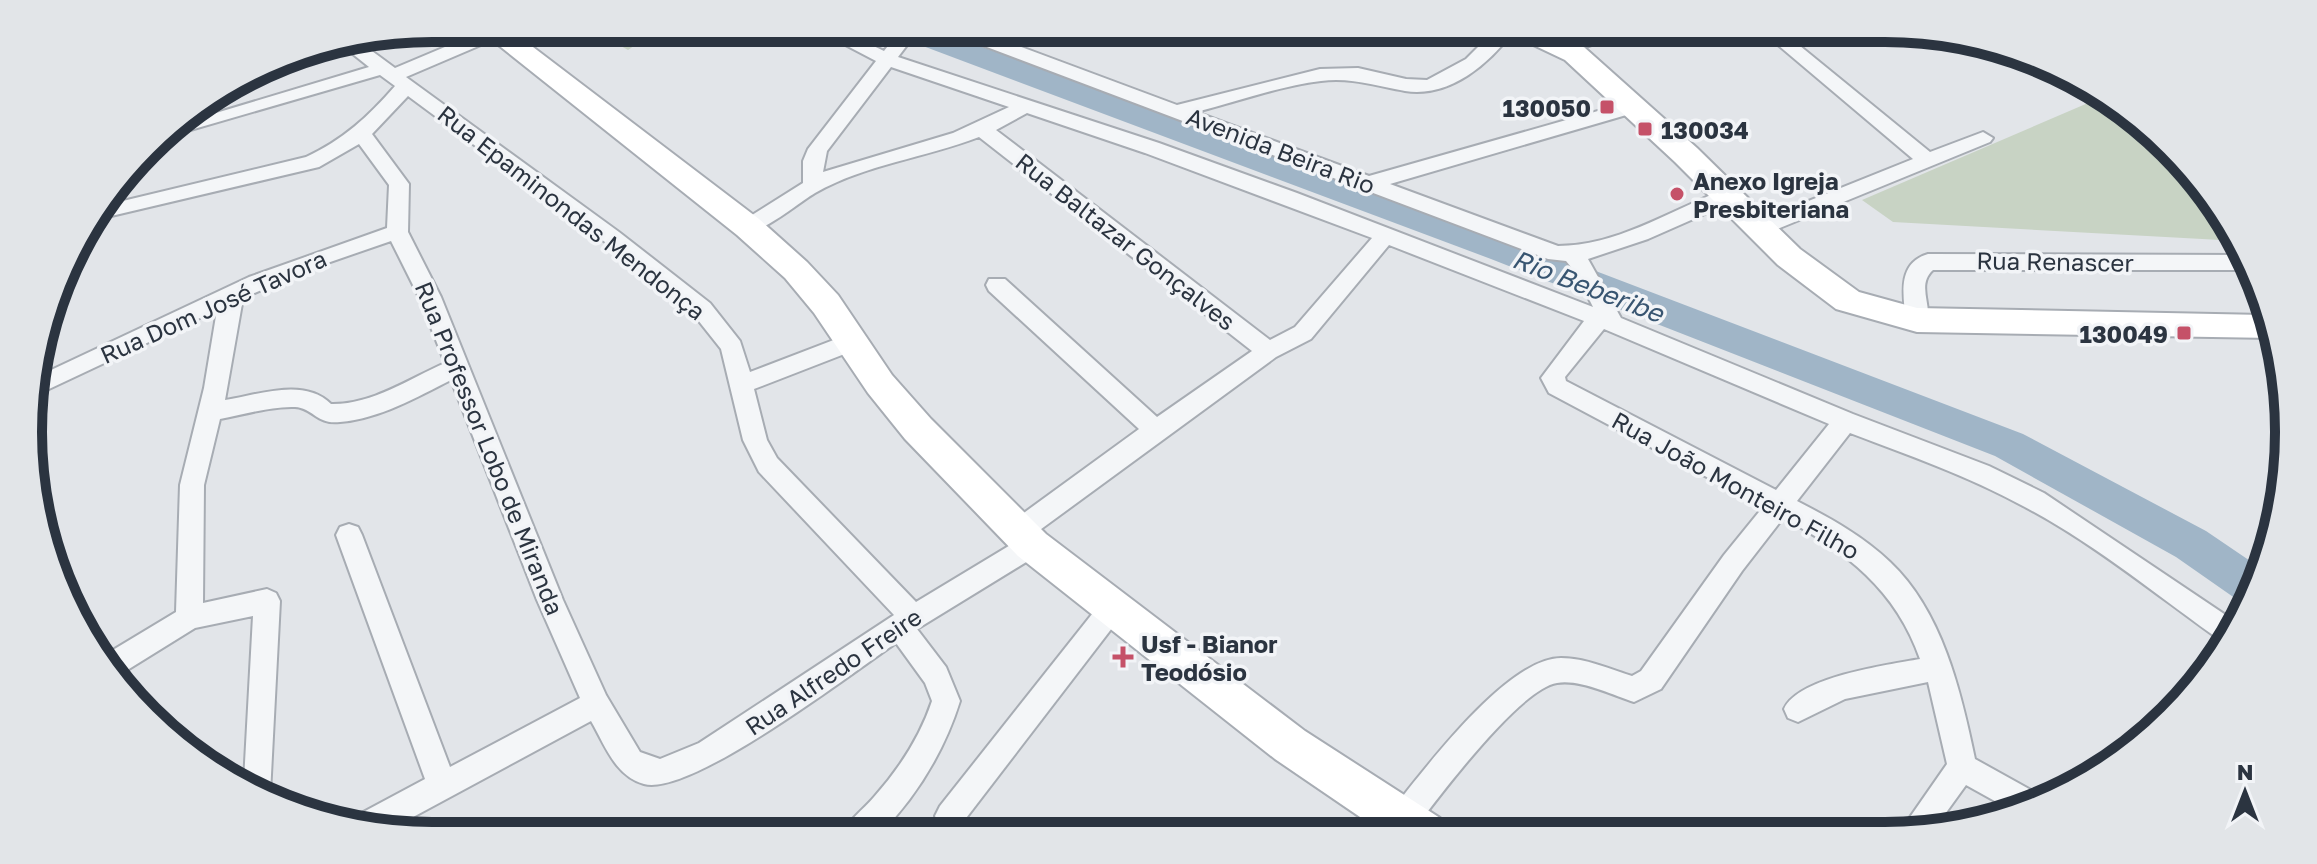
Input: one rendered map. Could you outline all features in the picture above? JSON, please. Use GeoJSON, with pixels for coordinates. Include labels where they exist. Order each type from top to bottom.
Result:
{"type":"FeatureCollection","features":[{"type":"Feature","properties":{"kind":"street"},"geometry":{"type":"LineString","coordinates":[[189,128],[393,77],[468,42]]}},
{"type":"Feature","properties":{"kind":"street"},"geometry":{"type":"LineString","coordinates":[[509,42],[748,227],[796,270],[826,304],[880,384],[918,429],[1026,538],[1290,745],[1406,822]]}},
{"type":"Feature","properties":{"kind":"street"},"geometry":{"type":"LineString","coordinates":[[858,42],[1606,318],[1845,421],[1980,473],[2035,500],[2140,568],[2223,627]]}},
{"type":"Feature","properties":{"kind":"street"},"geometry":{"type":"LineString","coordinates":[[813,184],[813,161],[818,149],[901,42]]}},
{"type":"Feature","properties":{"kind":"street","name":"Avenida Beira Rio"},"geometry":{"type":"LineString","coordinates":[[1018,42],[1177,111],[1574,260]]}},
{"type":"Feature","properties":{"kind":"street"},"geometry":{"type":"LineString","coordinates":[[1177,111],[1320,75],[1367,75],[1406,85],[1429,86],[1448,79],[1473,63],[1493,42]]}},
{"type":"Feature","properties":{"kind":"street"},"geometry":{"type":"LineString","coordinates":[[1552,42],[1566,48],[1633,107],[1758,229],[1829,290],[1848,301],[1917,320],[2261,327]]}},
{"type":"Feature","properties":{"kind":"street"},"geometry":{"type":"LineString","coordinates":[[1566,48],[1582,42]]}},
{"type":"Feature","properties":{"kind":"street"},"geometry":{"type":"LineString","coordinates":[[1784,42],[1927,160]]}},
{"type":"Feature","properties":{"kind":"street","name":"Rua Epaminondas Mendonça"},"geometry":{"type":"LineString","coordinates":[[356,49],[612,237],[702,309],[732,347],[755,440],[768,465],[906,621],[946,701],[915,764],[889,805],[871,822]]}},
{"type":"Feature","properties":{"kind":"street"},"geometry":{"type":"LineString","coordinates":[[111,211],[312,162],[362,135],[393,77]]}},
{"type":"Feature","properties":{"kind":"street"},"geometry":{"type":"LineString","coordinates":[[748,227],[813,184],[845,171],[983,130],[1026,105]]}},
{"type":"Feature","properties":{"kind":"street"},"geometry":{"type":"LineString","coordinates":[[1370,183],[1633,107]]}},
{"type":"Feature","properties":{"kind":"street","name":"Rua Baltazar Gonçalves"},"geometry":{"type":"LineString","coordinates":[[983,130],[1268,351]]}},
{"type":"Feature","properties":{"kind":"street","name":"Rua Professor Lobo de Miranda"},"geometry":{"type":"LineString","coordinates":[[362,135],[399,184],[397,232],[430,297],[550,600],[596,704],[630,762]]}},
{"type":"Feature","properties":{"kind":"street"},"geometry":{"type":"LineString","coordinates":[[1758,229],[1983,138]]}},
{"type":"Feature","properties":{"kind":"street"},"geometry":{"type":"LineString","coordinates":[[1606,318],[1574,260],[1725,197]]}},
{"type":"Feature","properties":{"kind":"street","name":"Rua Dom José Tavora"},"geometry":{"type":"LineString","coordinates":[[45,382],[315,258],[397,232]]}},
{"type":"Feature","properties":{"kind":"street","name":"Rua Alfredo Freire"},"geometry":{"type":"LineString","coordinates":[[630,762],[645,771],[660,773],[709,753],[1026,538],[1155,430],[1268,351],[1303,333],[1385,236]]}},
{"type":"Feature","properties":{"kind":"street","name":"Rua Renascer"},"geometry":{"type":"LineString","coordinates":[[1917,320],[1913,277],[1919,267],[1928,262],[2236,263]]}},
{"type":"Feature","properties":{"kind":"street"},"geometry":{"type":"LineString","coordinates":[[997,285],[1155,430]]}},
{"type":"Feature","properties":{"kind":"street"},"geometry":{"type":"LineString","coordinates":[[189,618],[192,485],[233,294]]}},
{"type":"Feature","properties":{"kind":"street","name":"Rua João Monteiro Filho"},"geometry":{"type":"LineString","coordinates":[[1606,318],[1557,371],[1553,378],[1557,387],[1781,504],[1862,552],[1882,571],[1910,607],[1953,721],[1962,767]]}},
{"type":"Feature","properties":{"kind":"street"},"geometry":{"type":"LineString","coordinates":[[743,384],[852,342]]}},
{"type":"Feature","properties":{"kind":"street"},"geometry":{"type":"LineString","coordinates":[[210,412],[292,398],[313,401],[325,413],[341,414],[361,409],[458,367]]}},
{"type":"Feature","properties":{"kind":"street"},"geometry":{"type":"LineString","coordinates":[[1416,822],[1462,744],[1533,679],[1558,670],[1578,672],[1634,689],[1651,680],[1733,563],[1845,421]]}},
{"type":"Feature","properties":{"kind":"street"},"geometry":{"type":"LineString","coordinates":[[349,535],[442,785]]}},
{"type":"Feature","properties":{"kind":"street"},"geometry":{"type":"LineString","coordinates":[[117,662],[189,618],[267,601],[258,781]]}},
{"type":"Feature","properties":{"kind":"street"},"geometry":{"type":"LineString","coordinates":[[950,816],[1113,607]]}},
{"type":"Feature","properties":{"kind":"street"},"geometry":{"type":"LineString","coordinates":[[1798,709],[1841,687],[1935,668]]}},
{"type":"Feature","properties":{"kind":"street"},"geometry":{"type":"LineString","coordinates":[[380,819],[596,704]]}},
{"type":"Feature","properties":{"kind":"street"},"geometry":{"type":"LineString","coordinates":[[1923,820],[1962,767],[2018,798]]}},
{"type":"Feature","properties":{"kind":"green space"},"geometry":{"type":"Polygon","coordinates":[[[614,42],[640,42],[628,50],[614,42]]]}},
{"type":"Feature","properties":{"kind":"green space"},"geometry":{"type":"Polygon","coordinates":[[[2092,101],[2161,156],[2194,195],[2225,240],[1893,222],[1862,200],[2092,101]]]}},
{"type":"Feature","properties":{"kind":"waterway","name":"Rio Beberibe"},"geometry":{"type":"LineString","coordinates":[[940,42],[1504,250],[2009,445],[2191,544],[2245,582]]}},
{"type":"Feature","properties":{"kind":"place","name":"130050"},"geometry":{"type":"Point","coordinates":[1607,107]}},
{"type":"Feature","properties":{"kind":"place","name":"130034"},"geometry":{"type":"Point","coordinates":[1645,129]}},
{"type":"Feature","properties":{"kind":"place","name":"Anexo Igreja Presbiteriana"},"geometry":{"type":"Point","coordinates":[1677,194]}},
{"type":"Feature","properties":{"kind":"place","name":"130049"},"geometry":{"type":"Point","coordinates":[2184,333]}},
{"type":"Feature","properties":{"kind":"place","name":"Usf - Bianor Teodósio"},"geometry":{"type":"Point","coordinates":[1123,657]}}]}
